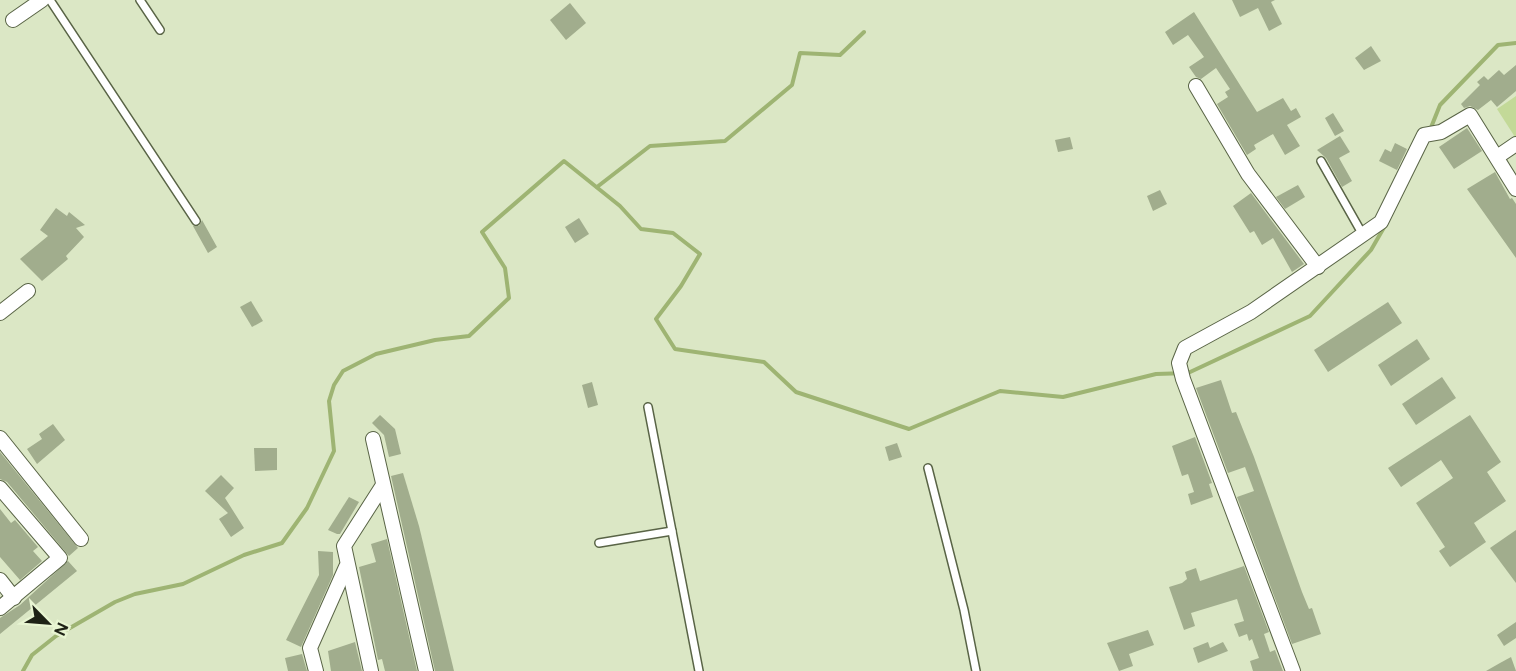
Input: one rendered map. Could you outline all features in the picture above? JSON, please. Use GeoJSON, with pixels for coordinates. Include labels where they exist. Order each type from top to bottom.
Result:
{"type":"FeatureCollection","features":[{"type":"Feature","properties":{"kind":"street"},"geometry":{"type":"LineString","coordinates":[[13,20],[42,0]]}},
{"type":"Feature","properties":{"kind":"street"},"geometry":{"type":"LineString","coordinates":[[1196,86],[1248,174],[1318,267]]}},
{"type":"Feature","properties":{"kind":"street"},"geometry":{"type":"LineString","coordinates":[[1293,671],[1183,379],[1179,363],[1185,348],[1251,312],[1363,235],[1387,214],[1427,134],[1441,132],[1470,115],[1516,189]]}},
{"type":"Feature","properties":{"kind":"street"},"geometry":{"type":"LineString","coordinates":[[1497,157],[1516,144]]}},
{"type":"Feature","properties":{"kind":"street"},"geometry":{"type":"LineString","coordinates":[[0,314],[28,291]]}},
{"type":"Feature","properties":{"kind":"street"},"geometry":{"type":"LineString","coordinates":[[373,439],[426,671]]}},
{"type":"Feature","properties":{"kind":"street"},"geometry":{"type":"LineString","coordinates":[[1,442],[81,539]]}},
{"type":"Feature","properties":{"kind":"street"},"geometry":{"type":"LineString","coordinates":[[372,671],[346,567],[344,546],[383,485]]}},
{"type":"Feature","properties":{"kind":"street"},"geometry":{"type":"LineString","coordinates":[[0,488],[60,558],[0,609]]}},
{"type":"Feature","properties":{"kind":"street"},"geometry":{"type":"LineString","coordinates":[[316,671],[310,648],[346,567]]}},
{"type":"Feature","properties":{"kind":"street"},"geometry":{"type":"LineString","coordinates":[[0,580],[14,598]]}},
{"type":"Feature","properties":{"kind":"lane"},"geometry":{"type":"LineString","coordinates":[[50,0],[196,221]]}},
{"type":"Feature","properties":{"kind":"lane"},"geometry":{"type":"LineString","coordinates":[[140,0],[160,30]]}},
{"type":"Feature","properties":{"kind":"lane"},"geometry":{"type":"LineString","coordinates":[[1321,161],[1363,235]]}},
{"type":"Feature","properties":{"kind":"lane"},"geometry":{"type":"LineString","coordinates":[[648,407],[699,671]]}},
{"type":"Feature","properties":{"kind":"lane"},"geometry":{"type":"LineString","coordinates":[[928,468],[964,610],[976,671]]}},
{"type":"Feature","properties":{"kind":"lane"},"geometry":{"type":"LineString","coordinates":[[599,543],[672,531]]}},
{"type":"Feature","properties":{"kind":"green space"},"geometry":{"type":"Polygon","coordinates":[[[1516,96],[1516,136],[1515,137],[1497,109],[1516,96]]]}},
{"type":"Feature","properties":{"kind":"building"},"geometry":{"type":"Polygon","coordinates":[[[1232,0],[1275,0],[1271,2],[1282,24],[1269,31],[1258,8],[1240,17],[1232,0]]]}},
{"type":"Feature","properties":{"kind":"building"},"geometry":{"type":"Polygon","coordinates":[[[570,3],[586,23],[566,40],[550,20],[570,3]]]}},
{"type":"Feature","properties":{"kind":"building"},"geometry":{"type":"Polygon","coordinates":[[[1194,12],[1257,112],[1283,98],[1291,111],[1296,108],[1301,117],[1287,125],[1300,146],[1285,155],[1273,134],[1254,145],[1256,149],[1247,155],[1217,104],[1228,97],[1225,92],[1230,89],[1216,68],[1201,79],[1196,77],[1189,67],[1204,57],[1188,35],[1173,45],[1165,32],[1194,12]]]}},
{"type":"Feature","properties":{"kind":"building"},"geometry":{"type":"Polygon","coordinates":[[[1371,46],[1381,61],[1364,70],[1355,58],[1371,46]]]}},
{"type":"Feature","properties":{"kind":"building"},"geometry":{"type":"Polygon","coordinates":[[[1516,65],[1516,91],[1497,107],[1491,100],[1478,110],[1470,106],[1464,108],[1461,104],[1480,85],[1477,82],[1484,76],[1488,80],[1499,70],[1504,75],[1516,65]]]}},
{"type":"Feature","properties":{"kind":"building"},"geometry":{"type":"Polygon","coordinates":[[[1333,113],[1344,131],[1335,136],[1325,118],[1333,113]]]}},
{"type":"Feature","properties":{"kind":"building"},"geometry":{"type":"Polygon","coordinates":[[[1467,128],[1482,151],[1454,169],[1439,147],[1467,128]]]}},
{"type":"Feature","properties":{"kind":"building"},"geometry":{"type":"Polygon","coordinates":[[[1340,136],[1350,152],[1339,158],[1352,181],[1342,187],[1326,158],[1317,150],[1340,136]]]}},
{"type":"Feature","properties":{"kind":"building"},"geometry":{"type":"Polygon","coordinates":[[[1070,137],[1073,149],[1058,152],[1055,140],[1070,137]]]}},
{"type":"Feature","properties":{"kind":"building"},"geometry":{"type":"Polygon","coordinates":[[[1395,143],[1407,149],[1397,170],[1379,161],[1385,149],[1391,152],[1395,143]]]}},
{"type":"Feature","properties":{"kind":"building"},"geometry":{"type":"Polygon","coordinates":[[[1495,172],[1510,199],[1512,198],[1516,204],[1516,258],[1467,189],[1495,172]]]}},
{"type":"Feature","properties":{"kind":"building"},"geometry":{"type":"Polygon","coordinates":[[[1298,185],[1305,197],[1285,209],[1276,197],[1298,185]]]}},
{"type":"Feature","properties":{"kind":"building"},"geometry":{"type":"Polygon","coordinates":[[[1160,190],[1167,204],[1153,211],[1147,196],[1160,190]]]}},
{"type":"Feature","properties":{"kind":"building"},"geometry":{"type":"Polygon","coordinates":[[[1251,193],[1304,264],[1292,272],[1273,238],[1262,245],[1254,231],[1250,233],[1233,206],[1251,193]]]}},
{"type":"Feature","properties":{"kind":"building"},"geometry":{"type":"Polygon","coordinates":[[[56,208],[67,216],[69,212],[85,225],[76,228],[84,237],[66,256],[68,259],[42,281],[20,259],[48,236],[40,230],[56,208]]]}},
{"type":"Feature","properties":{"kind":"building"},"geometry":{"type":"Polygon","coordinates":[[[579,218],[589,234],[575,243],[565,227],[579,218]]]}},
{"type":"Feature","properties":{"kind":"building"},"geometry":{"type":"Polygon","coordinates":[[[202,220],[217,247],[208,253],[193,226],[199,226],[202,220]]]}},
{"type":"Feature","properties":{"kind":"building"},"geometry":{"type":"Polygon","coordinates":[[[251,301],[263,321],[252,327],[240,307],[251,301]]]}},
{"type":"Feature","properties":{"kind":"building"},"geometry":{"type":"Polygon","coordinates":[[[1388,302],[1402,323],[1328,372],[1314,350],[1388,302]]]}},
{"type":"Feature","properties":{"kind":"building"},"geometry":{"type":"Polygon","coordinates":[[[1417,339],[1430,359],[1391,386],[1378,365],[1417,339]]]}},
{"type":"Feature","properties":{"kind":"building"},"geometry":{"type":"Polygon","coordinates":[[[1442,377],[1456,398],[1416,425],[1402,404],[1442,377]]]}},
{"type":"Feature","properties":{"kind":"building"},"geometry":{"type":"Polygon","coordinates":[[[1221,380],[1232,413],[1236,412],[1254,457],[1302,592],[1309,609],[1312,608],[1321,634],[1292,644],[1237,497],[1254,491],[1245,467],[1228,473],[1196,388],[1221,380]]]}},
{"type":"Feature","properties":{"kind":"building"},"geometry":{"type":"Polygon","coordinates":[[[592,382],[598,405],[588,408],[582,385],[592,382]]]}},
{"type":"Feature","properties":{"kind":"building"},"geometry":{"type":"Polygon","coordinates":[[[380,415],[395,429],[401,454],[389,457],[384,435],[372,423],[380,415]]]}},
{"type":"Feature","properties":{"kind":"building"},"geometry":{"type":"Polygon","coordinates":[[[1470,415],[1501,462],[1487,472],[1506,501],[1474,523],[1486,542],[1450,567],[1439,551],[1445,547],[1416,503],[1453,478],[1441,460],[1401,487],[1388,468],[1470,415]]]}},
{"type":"Feature","properties":{"kind":"building"},"geometry":{"type":"Polygon","coordinates":[[[53,424],[65,440],[37,464],[27,449],[42,439],[39,434],[53,424]]]}},
{"type":"Feature","properties":{"kind":"building"},"geometry":{"type":"Polygon","coordinates":[[[1195,437],[1212,483],[1209,484],[1213,497],[1191,505],[1188,494],[1194,492],[1188,474],[1182,476],[1172,446],[1195,437]]]}},
{"type":"Feature","properties":{"kind":"building"},"geometry":{"type":"Polygon","coordinates":[[[897,443],[902,457],[889,461],[885,447],[897,443]]]}},
{"type":"Feature","properties":{"kind":"building"},"geometry":{"type":"Polygon","coordinates":[[[254,448],[277,448],[277,470],[255,471],[254,448]]]}},
{"type":"Feature","properties":{"kind":"building"},"geometry":{"type":"Polygon","coordinates":[[[0,452],[78,548],[69,556],[7,482],[0,479],[0,452]]]}},
{"type":"Feature","properties":{"kind":"building"},"geometry":{"type":"Polygon","coordinates":[[[403,473],[419,526],[454,671],[435,671],[391,476],[403,473]]]}},
{"type":"Feature","properties":{"kind":"building"},"geometry":{"type":"Polygon","coordinates":[[[221,475],[234,488],[225,498],[244,528],[231,537],[219,519],[228,513],[205,491],[221,475]]]}},
{"type":"Feature","properties":{"kind":"building"},"geometry":{"type":"Polygon","coordinates":[[[349,497],[359,502],[340,534],[328,530],[349,497]]]}},
{"type":"Feature","properties":{"kind":"building"},"geometry":{"type":"Polygon","coordinates":[[[0,509],[11,523],[15,520],[38,547],[33,551],[42,561],[20,580],[0,557],[0,509]]]}},
{"type":"Feature","properties":{"kind":"building"},"geometry":{"type":"Polygon","coordinates":[[[1516,530],[1516,583],[1490,548],[1516,530]]]}},
{"type":"Feature","properties":{"kind":"building"},"geometry":{"type":"Polygon","coordinates":[[[387,539],[417,671],[385,671],[382,659],[378,660],[359,567],[376,562],[371,544],[387,539]]]}},
{"type":"Feature","properties":{"kind":"building"},"geometry":{"type":"Polygon","coordinates":[[[318,551],[333,552],[333,575],[301,647],[286,640],[319,575],[318,551]]]}},
{"type":"Feature","properties":{"kind":"building"},"geometry":{"type":"Polygon","coordinates":[[[68,561],[77,571],[0,634],[0,618],[20,605],[68,561]]]}},
{"type":"Feature","properties":{"kind":"building"},"geometry":{"type":"Polygon","coordinates":[[[1244,566],[1269,632],[1264,634],[1270,652],[1275,650],[1283,671],[1253,671],[1250,661],[1259,658],[1252,639],[1249,641],[1247,634],[1239,637],[1234,624],[1244,621],[1237,599],[1191,613],[1195,626],[1184,630],[1169,587],[1182,583],[1187,579],[1185,572],[1196,568],[1200,581],[1244,566]]]}},
{"type":"Feature","properties":{"kind":"building"},"geometry":{"type":"Polygon","coordinates":[[[1516,622],[1516,638],[1504,646],[1497,635],[1516,622]]]}},
{"type":"Feature","properties":{"kind":"building"},"geometry":{"type":"Polygon","coordinates":[[[1148,630],[1154,645],[1129,654],[1133,666],[1119,671],[1107,643],[1148,630]]]}},
{"type":"Feature","properties":{"kind":"building"},"geometry":{"type":"Polygon","coordinates":[[[355,642],[362,671],[331,671],[328,651],[355,642]]]}},
{"type":"Feature","properties":{"kind":"building"},"geometry":{"type":"Polygon","coordinates":[[[1208,642],[1210,648],[1223,642],[1228,651],[1198,663],[1193,648],[1208,642]]]}},
{"type":"Feature","properties":{"kind":"building"},"geometry":{"type":"Polygon","coordinates":[[[302,654],[307,671],[288,671],[285,658],[302,654]]]}},
{"type":"Feature","properties":{"kind":"building"},"geometry":{"type":"Polygon","coordinates":[[[1511,657],[1516,671],[1486,671],[1500,663],[1511,657]]]}},
{"type":"Feature","properties":{"kind":"waterway"},"geometry":{"type":"LineString","coordinates":[[597,187],[650,146],[725,141],[792,85],[800,53],[840,55],[864,32]]}},
{"type":"Feature","properties":{"kind":"waterway"},"geometry":{"type":"LineString","coordinates":[[1430,130],[1440,105],[1498,45],[1516,43]]}},
{"type":"Feature","properties":{"kind":"waterway"},"geometry":{"type":"LineString","coordinates":[[23,671],[32,655],[56,636],[115,602],[135,594],[183,584],[244,555],[282,543],[307,508],[334,451],[329,401],[334,385],[343,371],[376,354],[435,340],[469,336],[509,298],[505,268],[482,232],[564,161],[620,206],[641,229],[673,233],[700,254],[681,286],[656,319],[675,349],[764,362],[796,392],[909,429],[1000,391],[1063,397],[1156,374],[1188,373],[1310,316],[1371,250],[1386,224]]}}]}
